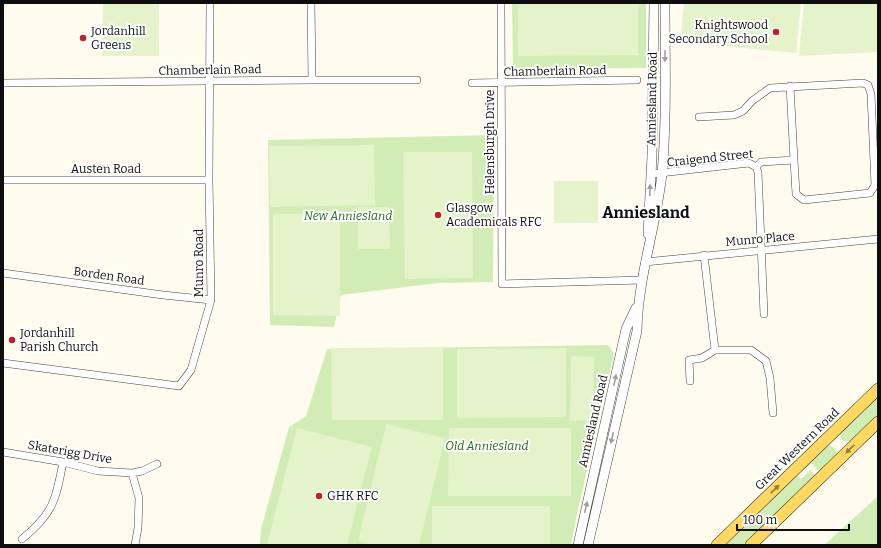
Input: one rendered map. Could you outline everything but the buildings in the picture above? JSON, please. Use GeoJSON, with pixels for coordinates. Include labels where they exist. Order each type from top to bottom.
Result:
{"type":"FeatureCollection","features":[{"type":"Feature","properties":{"kind":"main road","name":"Great Western Road"},"geometry":{"type":"LineString","coordinates":[[717,545],[878,389]]}},
{"type":"Feature","properties":{"kind":"main road"},"geometry":{"type":"LineString","coordinates":[[751,545],[878,422]]}},
{"type":"Feature","properties":{"kind":"street","name":"Munro Road"},"geometry":{"type":"LineString","coordinates":[[3,363],[179,386],[191,370],[211,300],[209,180],[210,3]]}},
{"type":"Feature","properties":{"kind":"street"},"geometry":{"type":"LineString","coordinates":[[311,3],[312,80]]}},
{"type":"Feature","properties":{"kind":"street","name":"Helensburgh Drive"},"geometry":{"type":"LineString","coordinates":[[501,3],[502,284],[642,280]]}},
{"type":"Feature","properties":{"kind":"street","name":"Anniesland Road"},"geometry":{"type":"LineString","coordinates":[[649,243],[647,224],[651,174],[654,3]]}},
{"type":"Feature","properties":{"kind":"street","name":"Anniesland Road"},"geometry":{"type":"LineString","coordinates":[[588,545],[637,330],[637,304],[655,217],[662,174],[665,3]]}},
{"type":"Feature","properties":{"kind":"street","name":"Chamberlain Road"},"geometry":{"type":"LineString","coordinates":[[3,83],[417,80]]}},
{"type":"Feature","properties":{"kind":"street","name":"Chamberlain Road"},"geometry":{"type":"LineString","coordinates":[[472,83],[637,80]]}},
{"type":"Feature","properties":{"kind":"street"},"geometry":{"type":"LineString","coordinates":[[698,117],[734,115],[743,111],[752,101],[770,88],[790,86],[863,83],[868,85],[871,94],[876,149],[875,185],[868,194],[804,200],[796,194],[790,86]]}},
{"type":"Feature","properties":{"kind":"street","name":"Craigend Street"},"geometry":{"type":"LineString","coordinates":[[651,174],[662,174],[749,163],[756,167],[762,162],[794,160]]}},
{"type":"Feature","properties":{"kind":"street"},"geometry":{"type":"LineString","coordinates":[[756,167],[758,172],[760,250],[764,314]]}},
{"type":"Feature","properties":{"kind":"street","name":"Austen Road"},"geometry":{"type":"LineString","coordinates":[[3,180],[209,180]]}},
{"type":"Feature","properties":{"kind":"street","name":"Munro Place"},"geometry":{"type":"LineString","coordinates":[[645,262],[878,239]]}},
{"type":"Feature","properties":{"kind":"street"},"geometry":{"type":"LineString","coordinates":[[704,255],[715,350]]}},
{"type":"Feature","properties":{"kind":"street","name":"Borden Road"},"geometry":{"type":"LineString","coordinates":[[3,273],[163,295],[211,300]]}},
{"type":"Feature","properties":{"kind":"street","name":"Anniesland Road"},"geometry":{"type":"LineString","coordinates":[[578,545],[626,329],[637,304]]}},
{"type":"Feature","properties":{"kind":"street"},"geometry":{"type":"LineString","coordinates":[[690,381],[689,360],[702,358],[715,350],[751,350],[766,360],[770,378],[773,413]]}},
{"type":"Feature","properties":{"kind":"street","name":"Skaterigg Drive"},"geometry":{"type":"LineString","coordinates":[[3,452],[63,462],[98,471],[132,473],[142,471],[157,464]]}},
{"type":"Feature","properties":{"kind":"street"},"geometry":{"type":"LineString","coordinates":[[22,539],[39,526],[51,510],[58,490],[63,462]]}},
{"type":"Feature","properties":{"kind":"street"},"geometry":{"type":"LineString","coordinates":[[132,473],[139,498],[138,528],[135,545]]}},
{"type":"Feature","properties":{"kind":"green space"},"geometry":{"type":"Polygon","coordinates":[[[103,3],[159,3],[159,56],[102,56],[103,3]]]}},
{"type":"Feature","properties":{"kind":"green space"},"geometry":{"type":"Polygon","coordinates":[[[512,3],[646,3],[646,68],[513,69],[512,3]]]}},
{"type":"Feature","properties":{"kind":"green space"},"geometry":{"type":"Polygon","coordinates":[[[518,3],[638,3],[638,55],[518,56],[518,3]]]}},
{"type":"Feature","properties":{"kind":"green space"},"geometry":{"type":"Polygon","coordinates":[[[684,3],[801,3],[796,53],[680,42],[684,3]]]}},
{"type":"Feature","properties":{"kind":"green space"},"geometry":{"type":"Polygon","coordinates":[[[804,3],[878,3],[878,52],[799,56],[804,3]]]}},
{"type":"Feature","properties":{"kind":"green space","name":"New Anniesland"},"geometry":{"type":"Polygon","coordinates":[[[494,135],[493,282],[438,283],[341,295],[334,327],[270,325],[268,140],[494,135]]]}},
{"type":"Feature","properties":{"kind":"green space"},"geometry":{"type":"Polygon","coordinates":[[[374,145],[375,205],[270,207],[269,146],[374,145]]]}},
{"type":"Feature","properties":{"kind":"green space","name":"Glasgow Academicals RFC"},"geometry":{"type":"Polygon","coordinates":[[[403,152],[472,152],[473,278],[405,279],[403,152]]]}},
{"type":"Feature","properties":{"kind":"green space"},"geometry":{"type":"Polygon","coordinates":[[[554,181],[598,181],[598,223],[554,223],[554,181]]]}},
{"type":"Feature","properties":{"kind":"green space"},"geometry":{"type":"Polygon","coordinates":[[[358,207],[389,207],[390,249],[358,249],[358,207]]]}},
{"type":"Feature","properties":{"kind":"green space"},"geometry":{"type":"Polygon","coordinates":[[[273,214],[340,214],[340,316],[273,315],[273,214]]]}},
{"type":"Feature","properties":{"kind":"green space","name":"Old Anniesland"},"geometry":{"type":"Polygon","coordinates":[[[607,345],[614,354],[571,545],[260,545],[261,529],[289,427],[306,416],[327,349],[607,345]]]}},
{"type":"Feature","properties":{"kind":"green space"},"geometry":{"type":"Polygon","coordinates":[[[443,347],[443,420],[332,420],[331,348],[443,347]]]}},
{"type":"Feature","properties":{"kind":"green space"},"geometry":{"type":"Polygon","coordinates":[[[566,348],[566,417],[457,418],[457,349],[566,348]]]}},
{"type":"Feature","properties":{"kind":"green space"},"geometry":{"type":"Polygon","coordinates":[[[571,356],[594,357],[593,421],[570,421],[571,356]]]}},
{"type":"Feature","properties":{"kind":"green space"},"geometry":{"type":"Polygon","coordinates":[[[878,396],[878,414],[850,441],[843,441],[840,436],[841,431],[878,396]]]}},
{"type":"Feature","properties":{"kind":"green space"},"geometry":{"type":"Polygon","coordinates":[[[386,424],[445,438],[419,545],[375,545],[358,541],[386,424]]]}},
{"type":"Feature","properties":{"kind":"green space","name":"GHK RFC"},"geometry":{"type":"Polygon","coordinates":[[[297,428],[372,447],[347,545],[267,545],[297,428]]]}},
{"type":"Feature","properties":{"kind":"green space"},"geometry":{"type":"Polygon","coordinates":[[[449,428],[571,428],[571,496],[448,496],[449,428]]]}},
{"type":"Feature","properties":{"kind":"green space"},"geometry":{"type":"Polygon","coordinates":[[[829,445],[836,449],[837,454],[819,471],[811,463],[802,471],[829,445]]]}},
{"type":"Feature","properties":{"kind":"green space"},"geometry":{"type":"Polygon","coordinates":[[[810,470],[815,475],[743,545],[726,545],[797,475],[801,479],[810,470]]]}},
{"type":"Feature","properties":{"kind":"green space"},"geometry":{"type":"Polygon","coordinates":[[[878,496],[878,545],[824,545],[878,496]]]}},
{"type":"Feature","properties":{"kind":"green space"},"geometry":{"type":"Polygon","coordinates":[[[432,506],[550,506],[550,545],[432,545],[432,506]]]}},
{"type":"Feature","properties":{"kind":"place","name":"Knightswood Secondary School"},"geometry":{"type":"Point","coordinates":[776,32]}},
{"type":"Feature","properties":{"kind":"place","name":"Jordanhill Greens"},"geometry":{"type":"Point","coordinates":[83,38]}},
{"type":"Feature","properties":{"kind":"place","name":"Glasgow Academicals RFC"},"geometry":{"type":"Point","coordinates":[438,215]}},
{"type":"Feature","properties":{"kind":"place","name":"Jordanhill Parish Church"},"geometry":{"type":"Point","coordinates":[12,340]}},
{"type":"Feature","properties":{"kind":"place","name":"GHK RFC"},"geometry":{"type":"Point","coordinates":[319,496]}},
{"type":"Feature","properties":{"kind":"district","name":"Anniesland"},"geometry":{"type":"Point","coordinates":[646,212]}}]}
